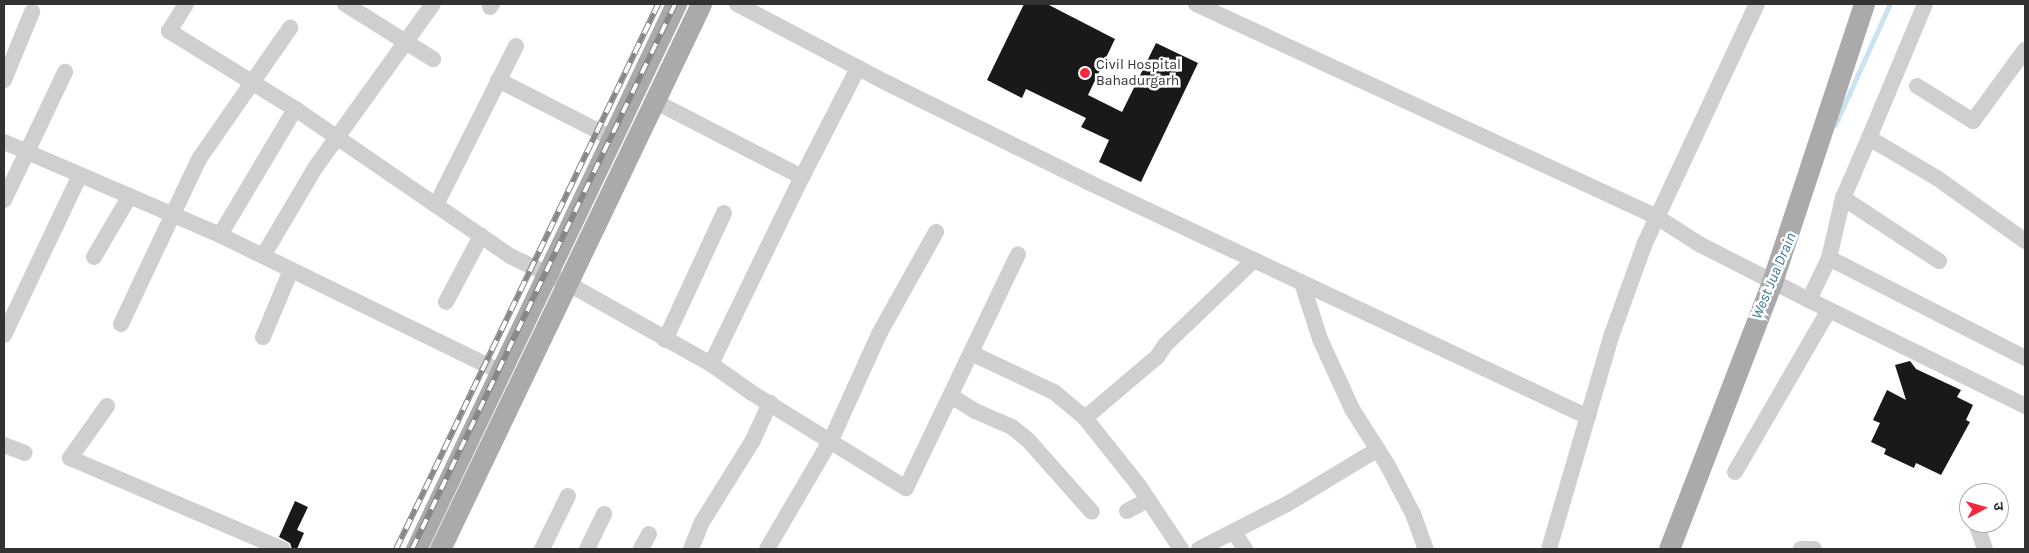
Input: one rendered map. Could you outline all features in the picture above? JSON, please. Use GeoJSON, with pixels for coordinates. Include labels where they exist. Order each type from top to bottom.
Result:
{"type":"FeatureCollection","features":[{"type":"Feature","properties":{"kind":"main road"},"geometry":{"type":"LineString","coordinates":[[416,549],[676,4]]}},
{"type":"Feature","properties":{"kind":"main road"},"geometry":{"type":"LineString","coordinates":[[440,549],[701,4]]}},
{"type":"Feature","properties":{"kind":"main road"},"geometry":{"type":"LineString","coordinates":[[1670,549],[1772,282],[1864,4]]}},
{"type":"Feature","properties":{"kind":"street"},"geometry":{"type":"LineString","coordinates":[[186,4],[170,31],[295,108],[481,236],[547,275],[568,283],[665,340],[711,364],[906,488],[1018,254]]}},
{"type":"Feature","properties":{"kind":"street"},"geometry":{"type":"LineString","coordinates":[[345,4],[433,60]]}},
{"type":"Feature","properties":{"kind":"street"},"geometry":{"type":"LineString","coordinates":[[263,256],[336,138],[406,44],[433,4]]}},
{"type":"Feature","properties":{"kind":"street"},"geometry":{"type":"LineString","coordinates":[[737,4],[858,68],[1302,283],[1588,417]]}},
{"type":"Feature","properties":{"kind":"street"},"geometry":{"type":"LineString","coordinates":[[1196,4],[1228,10],[1658,217],[1699,244],[1772,282],[2025,406]]}},
{"type":"Feature","properties":{"kind":"street"},"geometry":{"type":"LineString","coordinates":[[1549,549],[1612,334],[1658,217],[1757,4]]}},
{"type":"Feature","properties":{"kind":"street"},"geometry":{"type":"LineString","coordinates":[[1809,300],[1829,258],[1843,198],[1925,4]]}},
{"type":"Feature","properties":{"kind":"street"},"geometry":{"type":"LineString","coordinates":[[4,80],[32,12]]}},
{"type":"Feature","properties":{"kind":"street"},"geometry":{"type":"LineString","coordinates":[[121,324],[199,158],[290,28]]}},
{"type":"Feature","properties":{"kind":"street"},"geometry":{"type":"LineString","coordinates":[[436,205],[516,46]]}},
{"type":"Feature","properties":{"kind":"street"},"geometry":{"type":"LineString","coordinates":[[1917,86],[1973,121],[2025,50]]}},
{"type":"Feature","properties":{"kind":"street"},"geometry":{"type":"LineString","coordinates":[[711,364],[802,177],[858,68]]}},
{"type":"Feature","properties":{"kind":"street"},"geometry":{"type":"LineString","coordinates":[[4,200],[65,72]]}},
{"type":"Feature","properties":{"kind":"street"},"geometry":{"type":"LineString","coordinates":[[498,80],[612,138]]}},
{"type":"Feature","properties":{"kind":"street"},"geometry":{"type":"LineString","coordinates":[[654,101],[802,177]]}},
{"type":"Feature","properties":{"kind":"street"},"geometry":{"type":"LineString","coordinates":[[220,235],[295,108]]}},
{"type":"Feature","properties":{"kind":"street"},"geometry":{"type":"LineString","coordinates":[[1869,138],[1937,178],[2025,241]]}},
{"type":"Feature","properties":{"kind":"street"},"geometry":{"type":"LineString","coordinates":[[4,142],[172,216],[220,235],[501,372]]}},
{"type":"Feature","properties":{"kind":"street"},"geometry":{"type":"LineString","coordinates":[[4,335],[80,175]]}},
{"type":"Feature","properties":{"kind":"street"},"geometry":{"type":"LineString","coordinates":[[94,257],[129,196]]}},
{"type":"Feature","properties":{"kind":"street"},"geometry":{"type":"LineString","coordinates":[[1843,198],[1939,262]]}},
{"type":"Feature","properties":{"kind":"street"},"geometry":{"type":"LineString","coordinates":[[665,340],[724,213]]}},
{"type":"Feature","properties":{"kind":"street"},"geometry":{"type":"LineString","coordinates":[[772,548],[832,440],[878,334],[936,232]]}},
{"type":"Feature","properties":{"kind":"street"},"geometry":{"type":"LineString","coordinates":[[446,302],[481,236]]}},
{"type":"Feature","properties":{"kind":"street"},"geometry":{"type":"LineString","coordinates":[[1829,258],[2025,358]]}},
{"type":"Feature","properties":{"kind":"street"},"geometry":{"type":"LineString","coordinates":[[1085,418],[1157,357],[1165,345],[1254,260]]}},
{"type":"Feature","properties":{"kind":"street"},"geometry":{"type":"LineString","coordinates":[[263,337],[291,270]]}},
{"type":"Feature","properties":{"kind":"street"},"geometry":{"type":"LineString","coordinates":[[1302,283],[1320,339],[1352,409],[1378,450],[1413,514],[1426,549]]}},
{"type":"Feature","properties":{"kind":"street"},"geometry":{"type":"LineString","coordinates":[[1736,472],[1829,310]]}},
{"type":"Feature","properties":{"kind":"street"},"geometry":{"type":"LineString","coordinates":[[971,353],[1054,392],[1085,418],[1148,500],[1181,549]]}},
{"type":"Feature","properties":{"kind":"street"},"geometry":{"type":"LineString","coordinates":[[951,396],[975,411],[1012,427],[1028,440],[1092,512]]}},
{"type":"Feature","properties":{"kind":"street"},"geometry":{"type":"LineString","coordinates":[[690,549],[702,522],[754,440],[770,403]]}},
{"type":"Feature","properties":{"kind":"street"},"geometry":{"type":"LineString","coordinates":[[107,406],[70,458],[282,549]]}},
{"type":"Feature","properties":{"kind":"street"},"geometry":{"type":"LineString","coordinates":[[4,445],[25,453]]}},
{"type":"Feature","properties":{"kind":"street"},"geometry":{"type":"LineString","coordinates":[[1199,549],[1325,483],[1378,450]]}},
{"type":"Feature","properties":{"kind":"street"},"geometry":{"type":"LineString","coordinates":[[542,549],[568,496]]}},
{"type":"Feature","properties":{"kind":"street"},"geometry":{"type":"LineString","coordinates":[[1126,511],[1148,500]]}},
{"type":"Feature","properties":{"kind":"street"},"geometry":{"type":"LineString","coordinates":[[587,549],[604,514]]}},
{"type":"Feature","properties":{"kind":"street"},"geometry":{"type":"LineString","coordinates":[[1234,532],[1245,549]]}},
{"type":"Feature","properties":{"kind":"street"},"geometry":{"type":"LineString","coordinates":[[1979,533],[1985,549]]}},
{"type":"Feature","properties":{"kind":"street"},"geometry":{"type":"LineString","coordinates":[[641,549],[649,534]]}},
{"type":"Feature","properties":{"kind":"street"},"geometry":{"type":"LineString","coordinates":[[1801,549],[1814,549]]}},
{"type":"Feature","properties":{"kind":"building"},"geometry":{"type":"Polygon","coordinates":[[[1024,4],[1047,4],[1115,39],[1088,95],[1122,112],[1156,43],[1198,63],[1141,182],[1099,162],[1109,140],[1081,127],[1086,118],[1026,89],[1022,98],[987,80],[1024,4]]]}},
{"type":"Feature","properties":{"kind":"building"},"geometry":{"type":"Polygon","coordinates":[[[1910,361],[1916,369],[1961,390],[1957,397],[1973,405],[1966,420],[1970,422],[1941,475],[1916,463],[1914,468],[1884,454],[1886,449],[1871,442],[1880,423],[1873,420],[1887,390],[1906,400],[1895,365],[1910,361]]]}},
{"type":"Feature","properties":{"kind":"building"},"geometry":{"type":"Polygon","coordinates":[[[295,501],[308,507],[297,530],[304,533],[297,549],[292,549],[290,543],[279,537],[295,501]]]}},
{"type":"Feature","properties":{"kind":"waterway","name":"West Jua Drain"},"geometry":{"type":"LineString","coordinates":[[1835,125],[1890,4]]}},
{"type":"Feature","properties":{"kind":"railway"},"geometry":{"type":"LineString","coordinates":[[396,549],[658,4]]}},
{"type":"Feature","properties":{"kind":"railway"},"geometry":{"type":"LineString","coordinates":[[412,549],[675,4]]}},
{"type":"Feature","properties":{"kind":"place","name":"Civil Hospital Bahadurgarh"},"geometry":{"type":"Point","coordinates":[1085,73]}}]}
